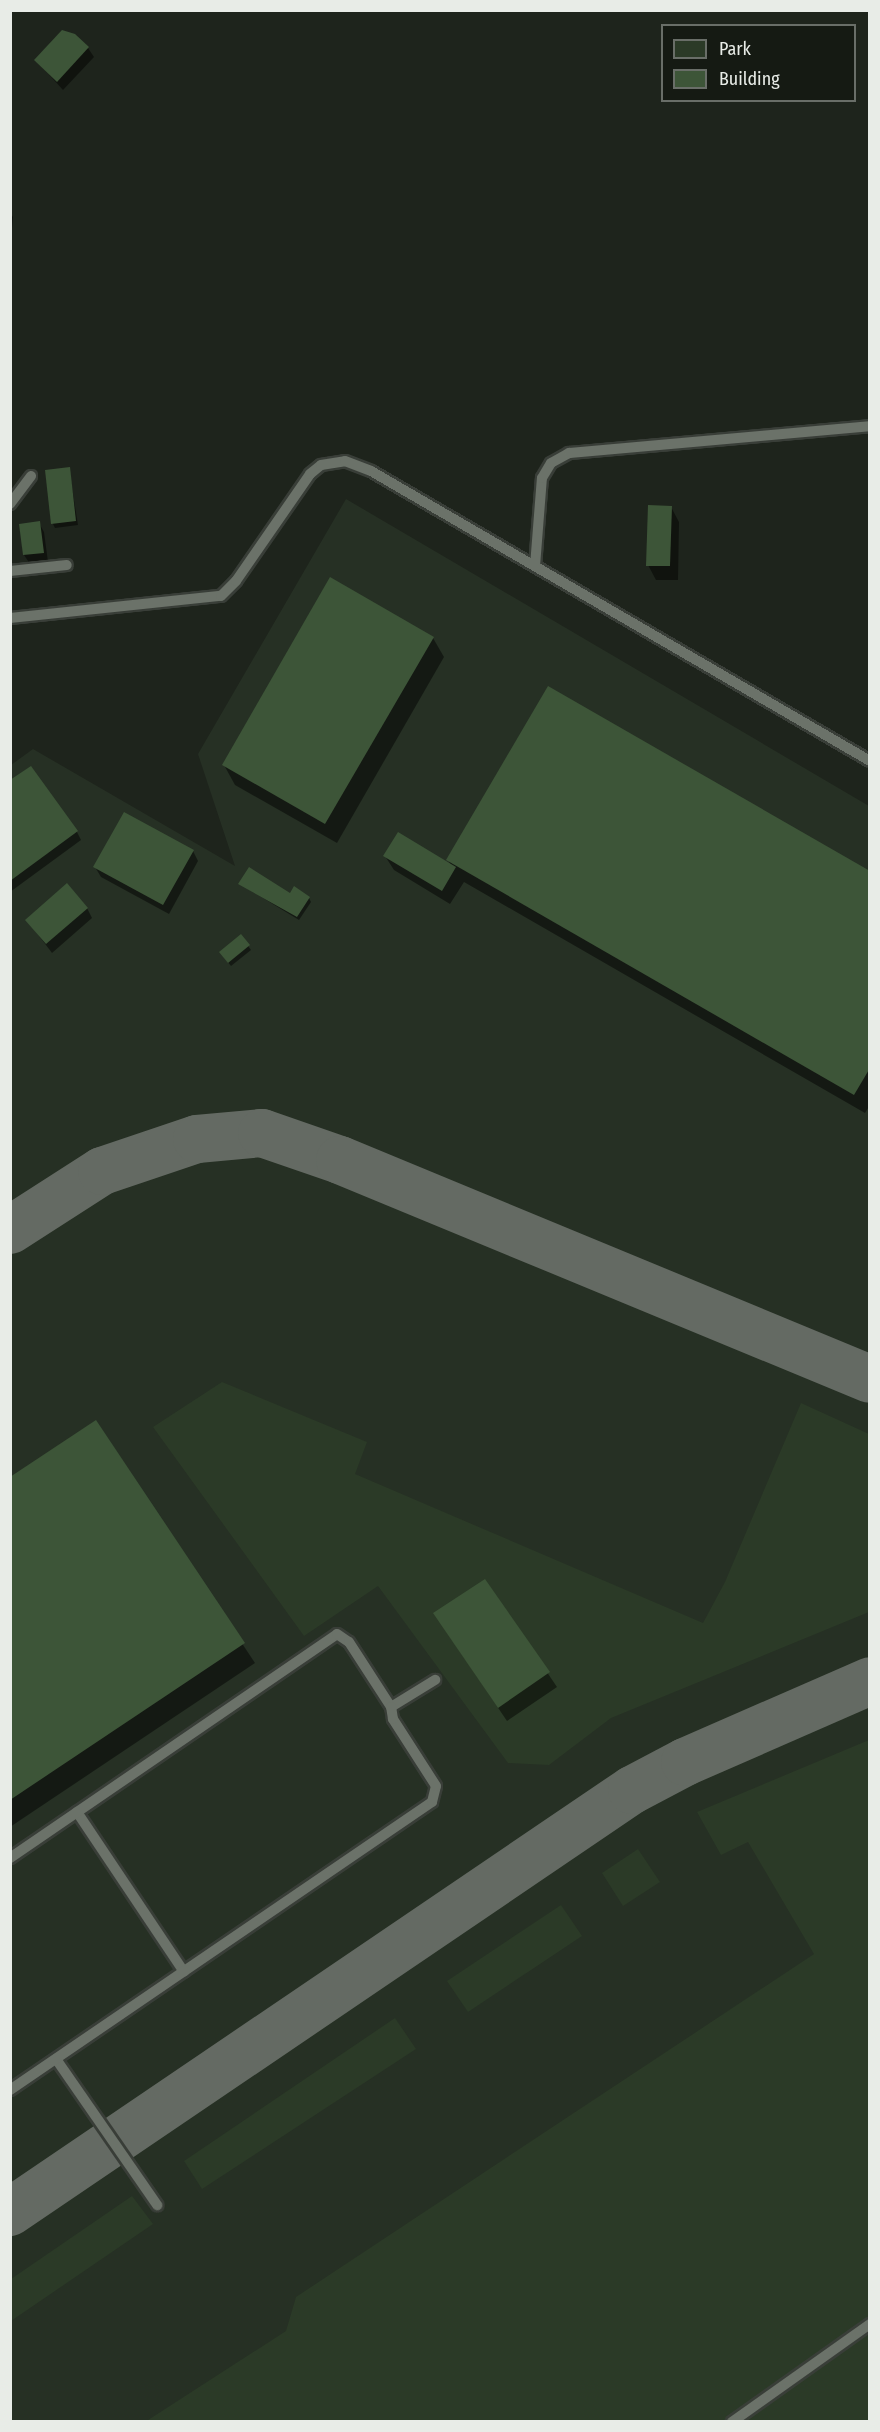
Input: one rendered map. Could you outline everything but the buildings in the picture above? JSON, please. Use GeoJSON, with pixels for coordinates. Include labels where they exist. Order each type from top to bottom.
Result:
{"type":"FeatureCollection","features":[{"type":"Feature","properties":{"kind":"lane"},"geometry":{"type":"LineString","coordinates":[[536,566],[542,478],[551,463],[570,453],[870,426]]}},
{"type":"Feature","properties":{"kind":"lane"},"geometry":{"type":"LineString","coordinates":[[10,618],[221,596],[236,581],[310,474],[332,461],[371,471],[870,761]]}},
{"type":"Feature","properties":{"kind":"lane"},"geometry":{"type":"LineString","coordinates":[[10,504],[31,476]]}},
{"type":"Feature","properties":{"kind":"lane"},"geometry":{"type":"LineString","coordinates":[[10,571],[67,565]]}},
{"type":"Feature","properties":{"kind":"lane"},"geometry":{"type":"LineString","coordinates":[[10,1858],[337,1634],[349,1642],[391,1707],[393,1719],[436,1786],[432,1802],[10,2090]]}},
{"type":"Feature","properties":{"kind":"lane"},"geometry":{"type":"LineString","coordinates":[[391,1707],[435,1680]]}},
{"type":"Feature","properties":{"kind":"lane"},"geometry":{"type":"LineString","coordinates":[[77,1812],[184,1972]]}},
{"type":"Feature","properties":{"kind":"lane"},"geometry":{"type":"LineString","coordinates":[[56,2059],[157,2205]]}},
{"type":"Feature","properties":{"kind":"lane"},"geometry":{"type":"LineString","coordinates":[[732,2421],[870,2324]]}},
{"type":"Feature","properties":{"kind":"shaded area"},"geometry":{"type":"Polygon","coordinates":[[[346,499],[869,806],[869,2421],[11,2421],[11,765],[33,749],[235,866],[198,754],[346,499]]]}},
{"type":"Feature","properties":{"kind":"green space"},"geometry":{"type":"Polygon","coordinates":[[[222,1382],[367,1442],[355,1474],[703,1623],[725,1582],[801,1403],[869,1434],[869,1612],[611,1718],[549,1765],[508,1763],[378,1586],[304,1636],[153,1427],[222,1382]]]}},
{"type":"Feature","properties":{"kind":"green space"},"geometry":{"type":"Polygon","coordinates":[[[869,1740],[869,2421],[145,2422],[286,2331],[296,2297],[814,1954],[748,1842],[721,1855],[697,1812],[869,1740]]]}},
{"type":"Feature","properties":{"kind":"green space"},"geometry":{"type":"Polygon","coordinates":[[[638,1849],[660,1882],[623,1906],[602,1873],[638,1849]]]}},
{"type":"Feature","properties":{"kind":"green space"},"geometry":{"type":"Polygon","coordinates":[[[561,1905],[582,1936],[468,2012],[447,1981],[561,1905]]]}},
{"type":"Feature","properties":{"kind":"green space"},"geometry":{"type":"Polygon","coordinates":[[[395,2018],[416,2049],[202,2189],[184,2161],[395,2018]]]}},
{"type":"Feature","properties":{"kind":"green space"},"geometry":{"type":"Polygon","coordinates":[[[132,2196],[153,2224],[11,2321],[11,2279],[132,2196]]]}},
{"type":"Feature","properties":{"kind":"taxiway"},"geometry":{"type":"LineString","coordinates":[[10,1230],[102,1171],[197,1139],[262,1133],[340,1160],[870,1379]]}},
{"type":"Feature","properties":{"kind":"taxiway"},"geometry":{"type":"LineString","coordinates":[[10,2212],[632,1790],[685,1762],[870,1681]]}}]}
